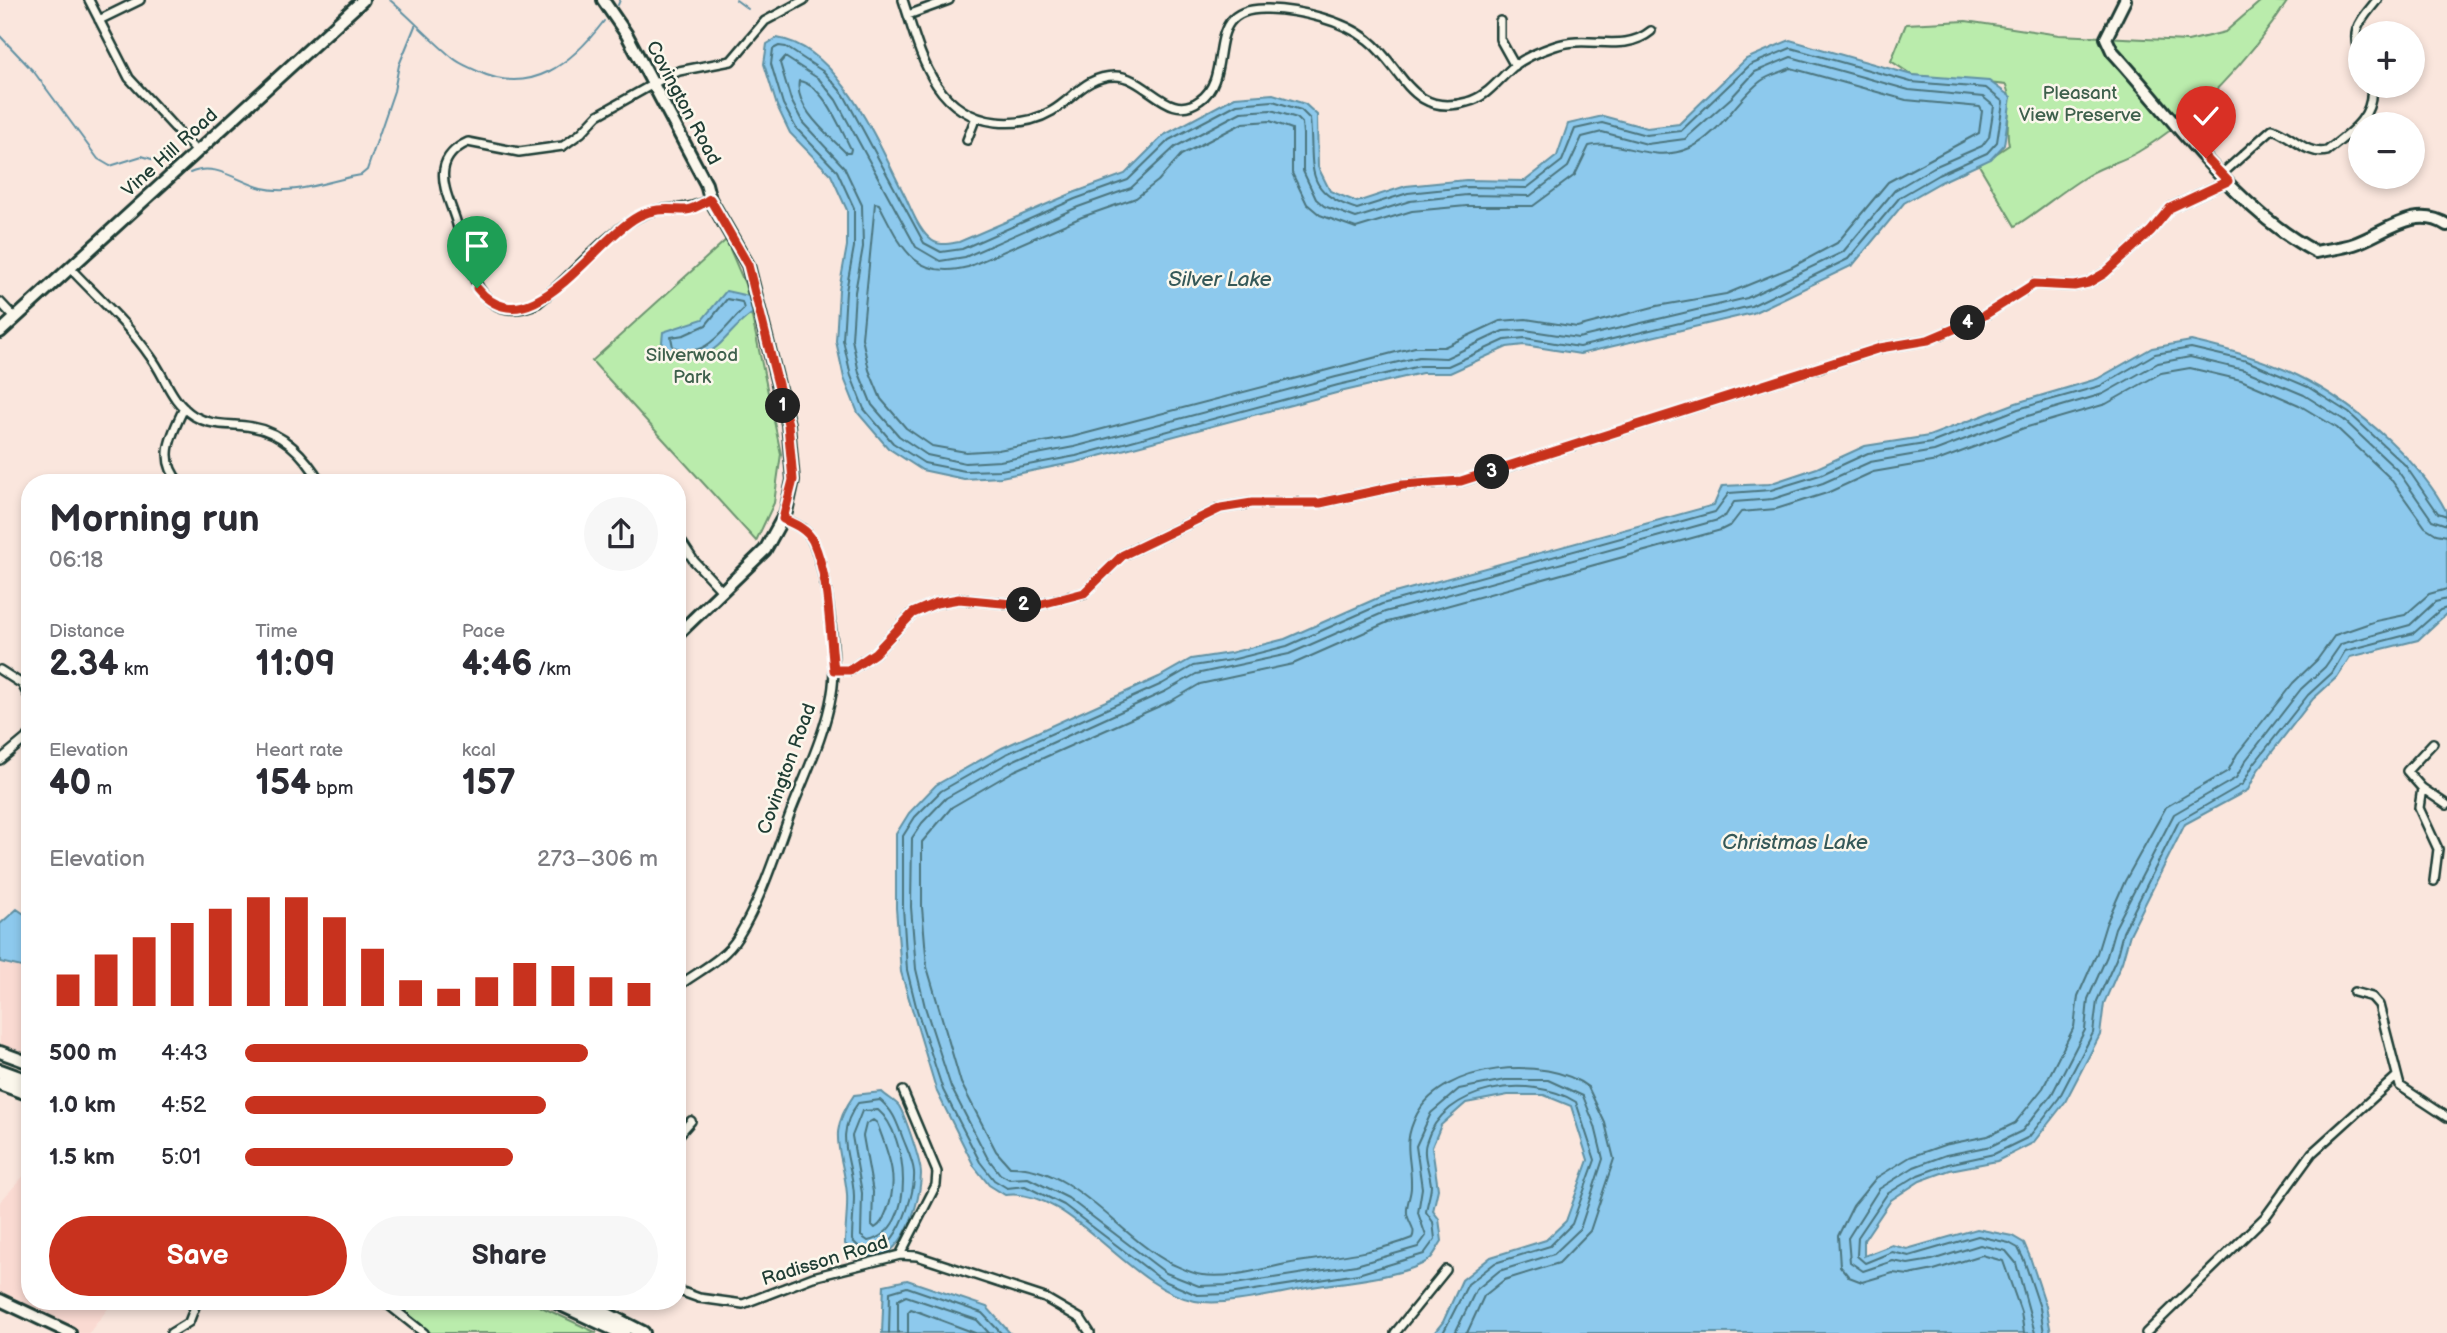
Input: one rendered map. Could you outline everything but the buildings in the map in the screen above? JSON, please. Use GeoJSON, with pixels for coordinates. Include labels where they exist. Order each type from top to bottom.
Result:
{"type":"FeatureCollection","features":[{"type":"Feature","properties":{"kind":"main road"},"geometry":{"type":"LineString","coordinates":[[0,1071],[21,1079]]}},
{"type":"Feature","properties":{"kind":"main road"},"geometry":{"type":"LineString","coordinates":[[0,1083],[21,1091]]}},
{"type":"Feature","properties":{"kind":"main road"},"geometry":{"type":"LineString","coordinates":[[574,1310],[623,1333]]}},
{"type":"Feature","properties":{"kind":"main road"},"geometry":{"type":"LineString","coordinates":[[598,1310],[643,1333]]}},
{"type":"Feature","properties":{"kind":"street"},"geometry":{"type":"LineString","coordinates":[[89,0],[129,78],[197,152]]}},
{"type":"Feature","properties":{"kind":"street"},"geometry":{"type":"LineString","coordinates":[[99,20],[140,0]]}},
{"type":"Feature","properties":{"kind":"street","name":"Vine Hill Road"},"geometry":{"type":"LineString","coordinates":[[0,332],[363,0]]}},
{"type":"Feature","properties":{"kind":"street","name":"Covington Road"},"geometry":{"type":"LineString","coordinates":[[603,0],[627,35],[706,184],[710,199],[748,265],[788,424],[793,480],[783,519],[806,532],[813,541],[825,592],[834,670],[832,694],[818,743],[744,926],[720,958],[686,981]]}},
{"type":"Feature","properties":{"kind":"street"},"geometry":{"type":"LineString","coordinates":[[710,199],[687,210],[660,209],[640,216],[614,233],[547,296],[528,307],[504,308],[494,304],[477,288],[445,185],[444,168],[452,152],[468,142],[519,152],[563,146],[581,134],[598,115],[679,71],[731,61],[738,56],[765,20],[804,0]]}},
{"type":"Feature","properties":{"kind":"street"},"geometry":{"type":"LineString","coordinates":[[903,0],[922,58],[936,87],[959,108],[976,117],[1004,122],[1036,118],[1064,103],[1084,85],[1117,76],[1139,83],[1174,107],[1192,105],[1212,86],[1226,26],[1242,13],[1270,9],[1320,19],[1354,30],[1380,50],[1416,95],[1438,104],[1452,105],[1475,100],[1515,65],[1562,43],[1596,40],[1623,44],[1643,38],[1651,31]]}},
{"type":"Feature","properties":{"kind":"street"},"geometry":{"type":"LineString","coordinates":[[908,15],[949,0]]}},
{"type":"Feature","properties":{"kind":"street"},"geometry":{"type":"LineString","coordinates":[[1270,9],[1272,0]]}},
{"type":"Feature","properties":{"kind":"street"},"geometry":{"type":"LineString","coordinates":[[2125,0],[2106,38],[2112,51],[2225,177],[2285,234],[2316,252],[2355,243],[2414,218],[2430,218],[2447,225]]}},
{"type":"Feature","properties":{"kind":"street"},"geometry":{"type":"LineString","coordinates":[[2362,21],[2377,0]]}},
{"type":"Feature","properties":{"kind":"street"},"geometry":{"type":"LineString","coordinates":[[1500,21],[1500,39],[1515,65]]}},
{"type":"Feature","properties":{"kind":"street"},"geometry":{"type":"LineString","coordinates":[[834,670],[850,670],[875,653],[913,613],[936,603],[959,599],[1034,606],[1084,593],[1123,555],[1221,508],[1252,503],[1320,503],[1403,485],[1461,481],[1880,348],[1928,340],[1980,318],[2034,284],[2074,286],[2088,283],[2105,273],[2151,231],[2170,208],[2225,177],[2272,129],[2284,132],[2311,150],[2328,151],[2367,115],[2372,98]]}},
{"type":"Feature","properties":{"kind":"street"},"geometry":{"type":"LineString","coordinates":[[967,140],[976,117]]}},
{"type":"Feature","properties":{"kind":"street"},"geometry":{"type":"LineString","coordinates":[[70,268],[151,357],[172,396],[184,408],[207,422],[250,426],[275,434],[296,450],[314,474]]}},
{"type":"Feature","properties":{"kind":"street"},"geometry":{"type":"LineString","coordinates":[[0,302],[15,318]]}},
{"type":"Feature","properties":{"kind":"street"},"geometry":{"type":"LineString","coordinates":[[173,474],[167,457],[171,438],[184,408]]}},
{"type":"Feature","properties":{"kind":"street"},"geometry":{"type":"LineString","coordinates":[[686,627],[765,550],[783,519]]}},
{"type":"Feature","properties":{"kind":"street"},"geometry":{"type":"LineString","coordinates":[[686,549],[723,592]]}},
{"type":"Feature","properties":{"kind":"street"},"geometry":{"type":"LineString","coordinates":[[0,670],[21,683]]}},
{"type":"Feature","properties":{"kind":"street"},"geometry":{"type":"LineString","coordinates":[[0,760],[21,742]]}},
{"type":"Feature","properties":{"kind":"street"},"geometry":{"type":"LineString","coordinates":[[2433,743],[2407,771],[2423,788],[2447,805]]}},
{"type":"Feature","properties":{"kind":"street"},"geometry":{"type":"LineString","coordinates":[[2423,788],[2419,808],[2438,849],[2434,881]]}},
{"type":"Feature","properties":{"kind":"street"},"geometry":{"type":"LineString","coordinates":[[2354,992],[2372,997],[2379,1005],[2400,1086],[2415,1099],[2447,1117]]}},
{"type":"Feature","properties":{"kind":"street"},"geometry":{"type":"LineString","coordinates":[[0,1052],[21,1060]]}},
{"type":"Feature","properties":{"kind":"street"},"geometry":{"type":"LineString","coordinates":[[2146,1333],[2266,1216],[2312,1153],[2396,1077]]}},
{"type":"Feature","properties":{"kind":"street"},"geometry":{"type":"LineString","coordinates":[[900,1255],[936,1185],[937,1172],[903,1091]]}},
{"type":"Feature","properties":{"kind":"street"},"geometry":{"type":"LineString","coordinates":[[686,1127],[691,1121]]}},
{"type":"Feature","properties":{"kind":"street","name":"Radisson Road"},"geometry":{"type":"LineString","coordinates":[[686,1293],[699,1298],[743,1304],[813,1277],[900,1255],[917,1256],[1045,1298],[1080,1319],[1090,1333]]}},
{"type":"Feature","properties":{"kind":"street"},"geometry":{"type":"LineString","coordinates":[[1395,1333],[1446,1270]]}},
{"type":"Feature","properties":{"kind":"street"},"geometry":{"type":"LineString","coordinates":[[0,1300],[21,1310]]}},
{"type":"Feature","properties":{"kind":"street"},"geometry":{"type":"LineString","coordinates":[[21,1310],[70,1333]]}},
{"type":"Feature","properties":{"kind":"street"},"geometry":{"type":"LineString","coordinates":[[171,1333],[189,1322],[194,1310]]}},
{"type":"Feature","properties":{"kind":"street"},"geometry":{"type":"LineString","coordinates":[[395,1310],[424,1333]]}},
{"type":"Feature","properties":{"kind":"shaded area"},"geometry":{"type":"Polygon","coordinates":[[[0,959],[21,965],[21,1056],[0,1048],[0,959]]]}},
{"type":"Feature","properties":{"kind":"shaded area"},"geometry":{"type":"Polygon","coordinates":[[[21,1179],[21,1307],[0,1296],[0,1202],[21,1179]]]}},
{"type":"Feature","properties":{"kind":"shaded area"},"geometry":{"type":"Polygon","coordinates":[[[27,1310],[107,1310],[89,1333],[71,1333],[27,1310]]]}},
{"type":"Feature","properties":{"kind":"green space","name":"Pleasant View Preserve"},"geometry":{"type":"Polygon","coordinates":[[[2262,0],[2287,2],[2257,44],[2201,104],[2160,138],[2132,155],[2090,174],[2015,226],[1979,165],[2009,145],[2009,100],[2006,85],[1912,75],[1891,61],[1906,24],[1966,21],[2059,35],[2188,41],[2225,32],[2262,0]]]}},
{"type":"Feature","properties":{"kind":"green space","name":"Silverwood Park"},"geometry":{"type":"Polygon","coordinates":[[[726,240],[745,284],[781,454],[774,503],[756,541],[592,361],[726,240]]]}},
{"type":"Feature","properties":{"kind":"green space"},"geometry":{"type":"Polygon","coordinates":[[[401,1310],[548,1310],[597,1333],[431,1333],[401,1310]]]}},
{"type":"Feature","properties":{"kind":"water","name":"Silver Lake"},"geometry":{"type":"Polygon","coordinates":[[[777,38],[800,45],[820,59],[838,79],[870,126],[921,229],[932,241],[943,244],[959,242],[1073,193],[1125,174],[1164,135],[1235,97],[1273,94],[1305,104],[1317,115],[1318,167],[1330,191],[1357,202],[1406,186],[1466,180],[1525,181],[1557,156],[1568,124],[1603,116],[1647,128],[1679,124],[1746,59],[1790,40],[1912,75],[1989,81],[2011,97],[2004,145],[1991,159],[1904,203],[1853,265],[1753,313],[1580,354],[1524,345],[1507,347],[1450,373],[1422,373],[1340,392],[1077,462],[1001,477],[964,479],[922,470],[888,448],[858,413],[844,378],[836,341],[839,290],[847,246],[847,210],[831,175],[790,133],[777,106],[764,64],[767,44],[777,38]]]}},
{"type":"Feature","properties":{"kind":"water"},"geometry":{"type":"Polygon","coordinates":[[[726,291],[749,296],[753,313],[708,353],[697,357],[669,354],[662,342],[663,332],[703,319],[726,291]]]}},
{"type":"Feature","properties":{"kind":"water","name":"Christmas Lake"},"geometry":{"type":"Polygon","coordinates":[[[2191,341],[2248,356],[2298,376],[2343,402],[2405,456],[2428,482],[2446,511],[2447,613],[2418,640],[2350,657],[2337,677],[2313,699],[2258,770],[2248,790],[2185,824],[2130,934],[2122,962],[2104,1003],[2100,1035],[2065,1102],[2033,1143],[1997,1161],[1950,1170],[1920,1181],[1891,1200],[1864,1240],[1864,1256],[1892,1245],[1907,1249],[1977,1229],[2012,1236],[2024,1243],[2030,1257],[2046,1306],[2051,1333],[1434,1333],[1443,1322],[1462,1280],[1491,1257],[1546,1240],[1566,1221],[1588,1160],[1571,1106],[1544,1095],[1508,1095],[1466,1103],[1441,1125],[1432,1147],[1438,1189],[1433,1211],[1439,1219],[1442,1241],[1430,1259],[1410,1269],[1383,1276],[1244,1300],[1195,1301],[1170,1292],[1146,1278],[1076,1221],[1053,1206],[1029,1196],[1005,1195],[989,1185],[974,1166],[937,1092],[901,972],[896,908],[896,834],[909,813],[936,785],[1002,748],[1159,677],[1191,659],[1230,653],[1285,639],[1380,597],[1714,505],[1722,486],[1769,484],[1817,468],[1865,446],[1929,436],[2016,403],[2097,379],[2152,348],[2191,341]]]}},
{"type":"Feature","properties":{"kind":"water"},"geometry":{"type":"Polygon","coordinates":[[[17,909],[21,912],[21,967],[0,962],[0,924],[17,909]]]}},
{"type":"Feature","properties":{"kind":"water"},"geometry":{"type":"Polygon","coordinates":[[[882,1092],[902,1111],[916,1150],[921,1174],[909,1225],[889,1251],[877,1257],[862,1255],[845,1244],[847,1194],[838,1133],[845,1109],[854,1095],[882,1092]]]}},
{"type":"Feature","properties":{"kind":"water"},"geometry":{"type":"Polygon","coordinates":[[[907,1280],[987,1307],[1010,1333],[882,1333],[884,1285],[907,1280]]]}},
{"type":"Feature","properties":{"kind":"waterway"},"geometry":{"type":"LineString","coordinates":[[390,0],[459,62],[497,78],[515,80],[549,72],[578,50],[604,21]]}},
{"type":"Feature","properties":{"kind":"waterway"},"geometry":{"type":"LineString","coordinates":[[618,5],[620,0]]}},
{"type":"Feature","properties":{"kind":"waterway"},"geometry":{"type":"LineString","coordinates":[[736,0],[748,9]]}},
{"type":"Feature","properties":{"kind":"waterway"},"geometry":{"type":"LineString","coordinates":[[190,173],[208,169],[274,190],[299,189],[361,175],[367,170],[394,91],[399,65],[415,26]]}},
{"type":"Feature","properties":{"kind":"waterway"},"geometry":{"type":"LineString","coordinates":[[0,36],[34,72],[98,159],[110,166],[142,156],[164,163]]}},
{"type":"Feature","properties":{"kind":"route"},"geometry":{"type":"LineString","coordinates":[[477,288],[494,304],[504,308],[528,307],[547,296],[627,223],[649,211],[671,208],[687,210],[710,199],[742,251],[752,279],[792,448],[791,497],[783,519],[806,532],[813,541],[825,592],[834,670],[844,671],[850,670],[875,653],[913,613],[936,603],[959,599],[1048,605],[1084,593],[1123,555],[1221,508],[1252,503],[1320,503],[1403,485],[1461,481],[1744,394],[1880,348],[1928,340],[1980,318],[2034,284],[2046,282],[2074,286],[2088,283],[2105,273],[2151,231],[2170,208],[2192,195],[2228,181],[2206,158]]}}]}
